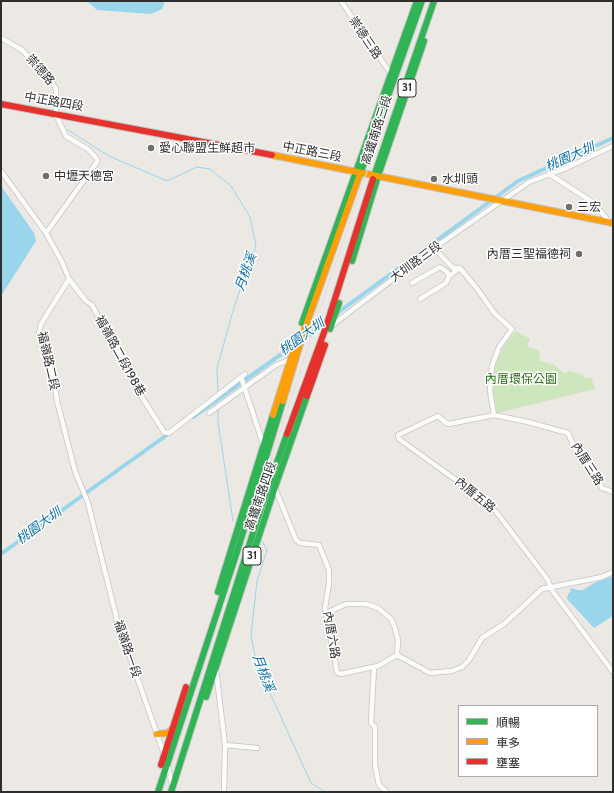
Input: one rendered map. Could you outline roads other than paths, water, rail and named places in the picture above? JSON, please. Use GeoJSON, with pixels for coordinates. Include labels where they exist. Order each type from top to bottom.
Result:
{"type":"FeatureCollection","features":[{"type":"Feature","properties":{"kind":"main road","name":"高鐵南路三段"},"geometry":{"type":"LineString","coordinates":[[359,172],[417,1]]}},
{"type":"Feature","properties":{"kind":"main road","name":"高鐵南路三段"},"geometry":{"type":"LineString","coordinates":[[359,172],[422,1]]}},
{"type":"Feature","properties":{"kind":"main road","name":"高鐵南路三段"},"geometry":{"type":"LineString","coordinates":[[376,176],[387,133],[434,1]]}},
{"type":"Feature","properties":{"kind":"main road","name":"高鐵南路三段"},"geometry":{"type":"LineString","coordinates":[[376,176],[438,1]]}},
{"type":"Feature","properties":{"kind":"main road","name":"中正路四段"},"geometry":{"type":"LineString","coordinates":[[1,104],[56,115],[104,122]]}},
{"type":"Feature","properties":{"kind":"main road","name":"中正路三段"},"geometry":{"type":"LineString","coordinates":[[104,122],[612,222]]}},
{"type":"Feature","properties":{"kind":"main road","name":"高鐵南路四段"},"geometry":{"type":"LineString","coordinates":[[158,792],[166,762],[237,552],[299,346],[359,172]]}},
{"type":"Feature","properties":{"kind":"main road","name":"高鐵南路四段"},"geometry":{"type":"LineString","coordinates":[[153,792],[164,753],[238,532],[289,360],[359,172]]}},
{"type":"Feature","properties":{"kind":"main road","name":"31"},"geometry":{"type":"LineString","coordinates":[[330,325],[337,309],[376,176]]}},
{"type":"Feature","properties":{"kind":"main road","name":"31"},"geometry":{"type":"LineString","coordinates":[[330,325],[330,314],[376,176]]}},
{"type":"Feature","properties":{"kind":"main road","name":"高鐵南路四段"},"geometry":{"type":"LineString","coordinates":[[174,791],[183,756],[226,615],[291,424],[330,325]]}},
{"type":"Feature","properties":{"kind":"main road","name":"高鐵南路四段"},"geometry":{"type":"LineString","coordinates":[[174,791],[240,590],[330,325]]}},
{"type":"Feature","properties":{"kind":"main road"},"geometry":{"type":"LineString","coordinates":[[270,424],[280,408]]}},
{"type":"Feature","properties":{"kind":"main road"},"geometry":{"type":"LineString","coordinates":[[289,448],[291,424]]}},
{"type":"Feature","properties":{"kind":"main road"},"geometry":{"type":"LineString","coordinates":[[237,552],[238,532]]}},
{"type":"Feature","properties":{"kind":"main road"},"geometry":{"type":"LineString","coordinates":[[226,615],[240,590]]}},
{"type":"Feature","properties":{"kind":"main road"},"geometry":{"type":"LineString","coordinates":[[157,734],[168,733],[172,729]]}},
{"type":"Feature","properties":{"kind":"main road"},"geometry":{"type":"LineString","coordinates":[[171,748],[177,756],[183,756]]}},
{"type":"Feature","properties":{"kind":"street","name":"崇德三路"},"geometry":{"type":"LineString","coordinates":[[341,1],[391,74]]}},
{"type":"Feature","properties":{"kind":"street","name":"崇德路"},"geometry":{"type":"LineString","coordinates":[[1,38],[22,50],[52,82],[56,89],[56,115]]}},
{"type":"Feature","properties":{"kind":"street"},"geometry":{"type":"LineString","coordinates":[[46,233],[97,162],[95,154],[66,136],[56,115]]}},
{"type":"Feature","properties":{"kind":"street","name":"大圳路三段"},"geometry":{"type":"LineString","coordinates":[[330,325],[499,200],[529,182],[564,169],[613,146]]}},
{"type":"Feature","properties":{"kind":"street"},"geometry":{"type":"LineString","coordinates":[[1,171],[46,233],[62,262],[69,280]]}},
{"type":"Feature","properties":{"kind":"street"},"geometry":{"type":"LineString","coordinates":[[549,174],[591,201],[612,222]]}},
{"type":"Feature","properties":{"kind":"street"},"geometry":{"type":"LineString","coordinates":[[434,248],[453,268],[460,268]]}},
{"type":"Feature","properties":{"kind":"street"},"geometry":{"type":"LineString","coordinates":[[412,283],[440,267],[447,272],[449,276]]}},
{"type":"Feature","properties":{"kind":"street"},"geometry":{"type":"LineString","coordinates":[[420,299],[446,283],[449,276],[460,268]]}},
{"type":"Feature","properties":{"kind":"street"},"geometry":{"type":"LineString","coordinates":[[460,268],[495,314],[512,329],[499,347],[492,366],[490,391],[494,415]]}},
{"type":"Feature","properties":{"kind":"street","name":"福嶺路二段198巷"},"geometry":{"type":"LineString","coordinates":[[69,280],[86,301],[92,305],[109,337],[122,357],[140,394],[162,430],[169,433],[242,376],[245,386]]}},
{"type":"Feature","properties":{"kind":"street","name":"福嶺路二段"},"geometry":{"type":"LineString","coordinates":[[69,280],[41,324],[39,334],[53,375],[57,401],[76,471],[88,502]]}},
{"type":"Feature","properties":{"kind":"street"},"geometry":{"type":"LineString","coordinates":[[209,413],[276,365],[289,360]]}},
{"type":"Feature","properties":{"kind":"street"},"geometry":{"type":"LineString","coordinates":[[245,386],[264,445],[275,487]]}},
{"type":"Feature","properties":{"kind":"street","name":"內厝三路"},"geometry":{"type":"LineString","coordinates":[[494,415],[568,433],[577,454],[594,472],[602,488],[613,492]]}},
{"type":"Feature","properties":{"kind":"street","name":"內厝五路"},"geometry":{"type":"LineString","coordinates":[[494,415],[450,424],[435,416],[398,435],[399,439],[488,503],[548,580],[551,589],[613,672]]}},
{"type":"Feature","properties":{"kind":"street","name":"內厝六路"},"geometry":{"type":"LineString","coordinates":[[275,487],[296,540],[300,543],[319,545],[329,570],[329,583],[325,608],[337,672],[340,674],[378,666],[397,655]]}},
{"type":"Feature","properties":{"kind":"street","name":"福嶺路一段"},"geometry":{"type":"LineString","coordinates":[[88,502],[117,620],[164,753],[174,791]]}},
{"type":"Feature","properties":{"kind":"street"},"geometry":{"type":"LineString","coordinates":[[326,613],[346,604],[366,604],[378,608],[391,620],[395,628],[398,640],[397,655],[430,673],[452,671],[462,667],[469,660],[482,638],[504,624],[542,589],[551,589],[564,583],[602,577],[613,572]]}},
{"type":"Feature","properties":{"kind":"street"},"geometry":{"type":"LineString","coordinates":[[216,665],[225,745],[224,792]]}},
{"type":"Feature","properties":{"kind":"street"},"geometry":{"type":"LineString","coordinates":[[374,667],[371,723],[375,727],[375,765],[379,785],[387,792]]}},
{"type":"Feature","properties":{"kind":"street"},"geometry":{"type":"LineString","coordinates":[[225,745],[257,748]]}},
{"type":"Feature","properties":{"kind":"water"},"geometry":{"type":"Polygon","coordinates":[[[87,1],[165,1],[162,9],[151,14],[97,10],[87,1]]]}},
{"type":"Feature","properties":{"kind":"water"},"geometry":{"type":"Polygon","coordinates":[[[1,186],[34,233],[36,241],[1,296],[1,186]]]}},
{"type":"Feature","properties":{"kind":"water"},"geometry":{"type":"Polygon","coordinates":[[[613,576],[613,616],[594,628],[567,599],[568,594],[571,588],[583,590],[594,583],[613,576]]]}},
{"type":"Feature","properties":{"kind":"waterway","name":"月桃溪"},"geometry":{"type":"LineString","coordinates":[[68,130],[109,156],[167,181],[197,167],[210,169],[231,186],[250,217],[256,246],[235,304],[217,368],[218,392]]}},
{"type":"Feature","properties":{"kind":"waterway","name":"桃園大圳"},"geometry":{"type":"LineString","coordinates":[[336,314],[518,181],[613,138]]}},
{"type":"Feature","properties":{"kind":"waterway","name":"桃園大圳"},"geometry":{"type":"LineString","coordinates":[[193,417],[328,321]]}},
{"type":"Feature","properties":{"kind":"waterway","name":"月桃溪"},"geometry":{"type":"LineString","coordinates":[[218,397],[218,404]]}},
{"type":"Feature","properties":{"kind":"waterway","name":"月桃溪"},"geometry":{"type":"LineString","coordinates":[[218,409],[218,422],[233,521]]}},
{"type":"Feature","properties":{"kind":"waterway","name":"桃園大圳"},"geometry":{"type":"LineString","coordinates":[[1,554],[171,432]]}},
{"type":"Feature","properties":{"kind":"waterway","name":"月桃溪"},"geometry":{"type":"LineString","coordinates":[[262,541],[267,550],[257,581],[251,635],[256,662],[311,783],[325,792]]}},
{"type":"Feature","properties":{"kind":"railway"},"geometry":{"type":"LineString","coordinates":[[163,792],[328,285],[426,1]]}},
{"type":"Feature","properties":{"kind":"place","name":"愛心聯盟生鮮超市"},"geometry":{"type":"Point","coordinates":[151,148]}},
{"type":"Feature","properties":{"kind":"place","name":"中壢天德宮"},"geometry":{"type":"Point","coordinates":[46,176]}},
{"type":"Feature","properties":{"kind":"place","name":"水圳頭"},"geometry":{"type":"Point","coordinates":[434,179]}},
{"type":"Feature","properties":{"kind":"place","name":"三宏"},"geometry":{"type":"Point","coordinates":[569,207]}},
{"type":"Feature","properties":{"kind":"place","name":"內厝三聖福德祠"},"geometry":{"type":"Point","coordinates":[579,254]}},
{"type":"Feature","properties":{"kind":"park label","name":"內厝環保公園"},"geometry":{"type":"Point","coordinates":[521,379]}}]}
